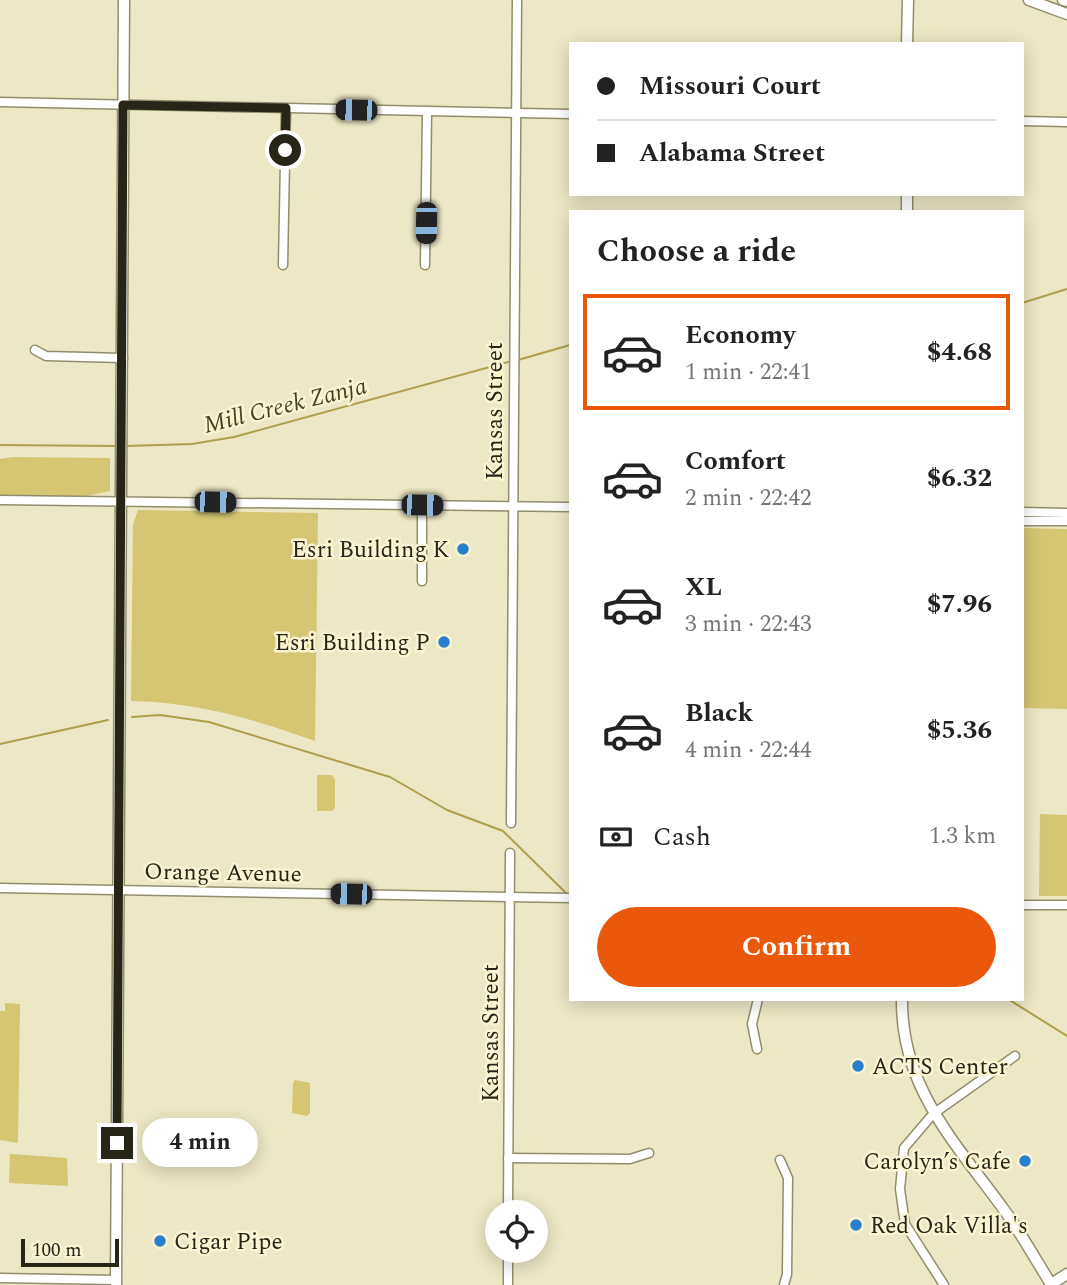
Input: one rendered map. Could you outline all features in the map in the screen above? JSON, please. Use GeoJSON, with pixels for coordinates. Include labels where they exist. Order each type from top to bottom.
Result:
{"type":"FeatureCollection","features":[{"type":"Feature","properties":{"kind":"main road"},"geometry":{"type":"LineString","coordinates":[[116,1282],[124,0]]}},
{"type":"Feature","properties":{"kind":"main road"},"geometry":{"type":"LineString","coordinates":[[907,42],[908,0]]}},
{"type":"Feature","properties":{"kind":"main road"},"geometry":{"type":"LineString","coordinates":[[1028,0],[1067,14]]}},
{"type":"Feature","properties":{"kind":"main road"},"geometry":{"type":"LineString","coordinates":[[902,1001],[906,1045],[933,1114],[948,1138],[1005,1210],[1051,1285],[1067,1274]]}},
{"type":"Feature","properties":{"kind":"street","name":"Kansas Street"},"geometry":{"type":"LineString","coordinates":[[511,823],[517,0]]}},
{"type":"Feature","properties":{"kind":"street"},"geometry":{"type":"LineString","coordinates":[[0,102],[569,114]]}},
{"type":"Feature","properties":{"kind":"street"},"geometry":{"type":"LineString","coordinates":[[283,265],[286,108]]}},
{"type":"Feature","properties":{"kind":"street"},"geometry":{"type":"LineString","coordinates":[[425,265],[427,112]]}},
{"type":"Feature","properties":{"kind":"street"},"geometry":{"type":"LineString","coordinates":[[1024,121],[1067,122]]}},
{"type":"Feature","properties":{"kind":"street"},"geometry":{"type":"LineString","coordinates":[[35,350],[46,356],[122,358]]}},
{"type":"Feature","properties":{"kind":"street"},"geometry":{"type":"LineString","coordinates":[[0,500],[569,508]]}},
{"type":"Feature","properties":{"kind":"street"},"geometry":{"type":"LineString","coordinates":[[422,505],[422,581]]}},
{"type":"Feature","properties":{"kind":"street"},"geometry":{"type":"LineString","coordinates":[[1024,512],[1067,513]]}},
{"type":"Feature","properties":{"kind":"street"},"geometry":{"type":"LineString","coordinates":[[1024,521],[1067,522]]}},
{"type":"Feature","properties":{"kind":"street","name":"Kansas Street"},"geometry":{"type":"LineString","coordinates":[[508,1200],[510,853]]}},
{"type":"Feature","properties":{"kind":"street","name":"Orange Avenue"},"geometry":{"type":"LineString","coordinates":[[0,888],[569,898]]}},
{"type":"Feature","properties":{"kind":"street"},"geometry":{"type":"LineString","coordinates":[[1024,905],[1067,905]]}},
{"type":"Feature","properties":{"kind":"street"},"geometry":{"type":"LineString","coordinates":[[757,1049],[752,1024],[758,1001]]}},
{"type":"Feature","properties":{"kind":"street"},"geometry":{"type":"LineString","coordinates":[[944,1285],[905,1224],[901,1200],[904,1148],[908,1140],[933,1114],[1015,1056]]}},
{"type":"Feature","properties":{"kind":"street"},"geometry":{"type":"LineString","coordinates":[[508,1158],[630,1159],[649,1153]]}},
{"type":"Feature","properties":{"kind":"street"},"geometry":{"type":"LineString","coordinates":[[780,1160],[788,1178],[787,1274],[784,1285]]}},
{"type":"Feature","properties":{"kind":"street"},"geometry":{"type":"LineString","coordinates":[[508,1263],[508,1285]]}},
{"type":"Feature","properties":{"kind":"street"},"geometry":{"type":"LineString","coordinates":[[0,1278],[116,1282]]}},
{"type":"Feature","properties":{"kind":"shaded area"},"geometry":{"type":"Polygon","coordinates":[[[110,458],[110,491],[73,499],[0,497],[0,459],[110,458]]]}},
{"type":"Feature","properties":{"kind":"shaded area"},"geometry":{"type":"Polygon","coordinates":[[[138,510],[318,513],[315,741],[202,708],[131,701],[133,525],[138,510]]]}},
{"type":"Feature","properties":{"kind":"shaded area"},"geometry":{"type":"Polygon","coordinates":[[[1024,528],[1067,529],[1067,709],[1024,708],[1024,528]]]}},
{"type":"Feature","properties":{"kind":"shaded area"},"geometry":{"type":"Polygon","coordinates":[[[317,775],[332,775],[335,779],[335,808],[332,811],[317,811],[317,775]]]}},
{"type":"Feature","properties":{"kind":"shaded area"},"geometry":{"type":"Polygon","coordinates":[[[1040,814],[1067,815],[1067,896],[1039,896],[1040,814]]]}},
{"type":"Feature","properties":{"kind":"shaded area"},"geometry":{"type":"Polygon","coordinates":[[[5,1003],[20,1004],[18,1143],[0,1140],[0,1011],[5,1011],[5,1003]]]}},
{"type":"Feature","properties":{"kind":"shaded area"},"geometry":{"type":"Polygon","coordinates":[[[295,1080],[310,1083],[310,1113],[307,1116],[292,1113],[295,1080]]]}},
{"type":"Feature","properties":{"kind":"shaded area"},"geometry":{"type":"Polygon","coordinates":[[[10,1154],[67,1158],[68,1186],[9,1183],[10,1154]]]}},
{"type":"Feature","properties":{"kind":"waterway","name":"Mill Creek Zanja"},"geometry":{"type":"LineString","coordinates":[[1024,302],[1067,289]]}},
{"type":"Feature","properties":{"kind":"waterway","name":"Mill Creek Zanja"},"geometry":{"type":"LineString","coordinates":[[518,360],[569,345]]}},
{"type":"Feature","properties":{"kind":"waterway","name":"Mill Creek Zanja"},"geometry":{"type":"LineString","coordinates":[[126,446],[192,444],[234,437],[512,361]]}},
{"type":"Feature","properties":{"kind":"waterway","name":"Mill Creek Zanja"},"geometry":{"type":"LineString","coordinates":[[0,445],[117,446]]}},
{"type":"Feature","properties":{"kind":"waterway"},"geometry":{"type":"LineString","coordinates":[[132,717],[160,715],[209,722],[390,777],[447,810],[503,831],[566,893]]}},
{"type":"Feature","properties":{"kind":"waterway"},"geometry":{"type":"LineString","coordinates":[[0,744],[108,720]]}},
{"type":"Feature","properties":{"kind":"waterway"},"geometry":{"type":"LineString","coordinates":[[1011,1001],[1067,1036]]}},
{"type":"Feature","properties":{"kind":"place","name":"Esri Building K"},"geometry":{"type":"Point","coordinates":[463,549]}},
{"type":"Feature","properties":{"kind":"place","name":"Esri Building P"},"geometry":{"type":"Point","coordinates":[444,642]}},
{"type":"Feature","properties":{"kind":"place","name":"ACTS Center"},"geometry":{"type":"Point","coordinates":[858,1066]}},
{"type":"Feature","properties":{"kind":"place","name":"Carolyn’s Cafe"},"geometry":{"type":"Point","coordinates":[1025,1161]}},
{"type":"Feature","properties":{"kind":"place","name":"Red Oak Villa's"},"geometry":{"type":"Point","coordinates":[856,1225]}},
{"type":"Feature","properties":{"kind":"place","name":"Cigar Pipe"},"geometry":{"type":"Point","coordinates":[160,1241]}},
{"type":"Feature","properties":{"kind":"route"},"geometry":{"type":"LineString","coordinates":[[117,1143],[116,900],[123,105],[286,108],[285,150]]}}]}
